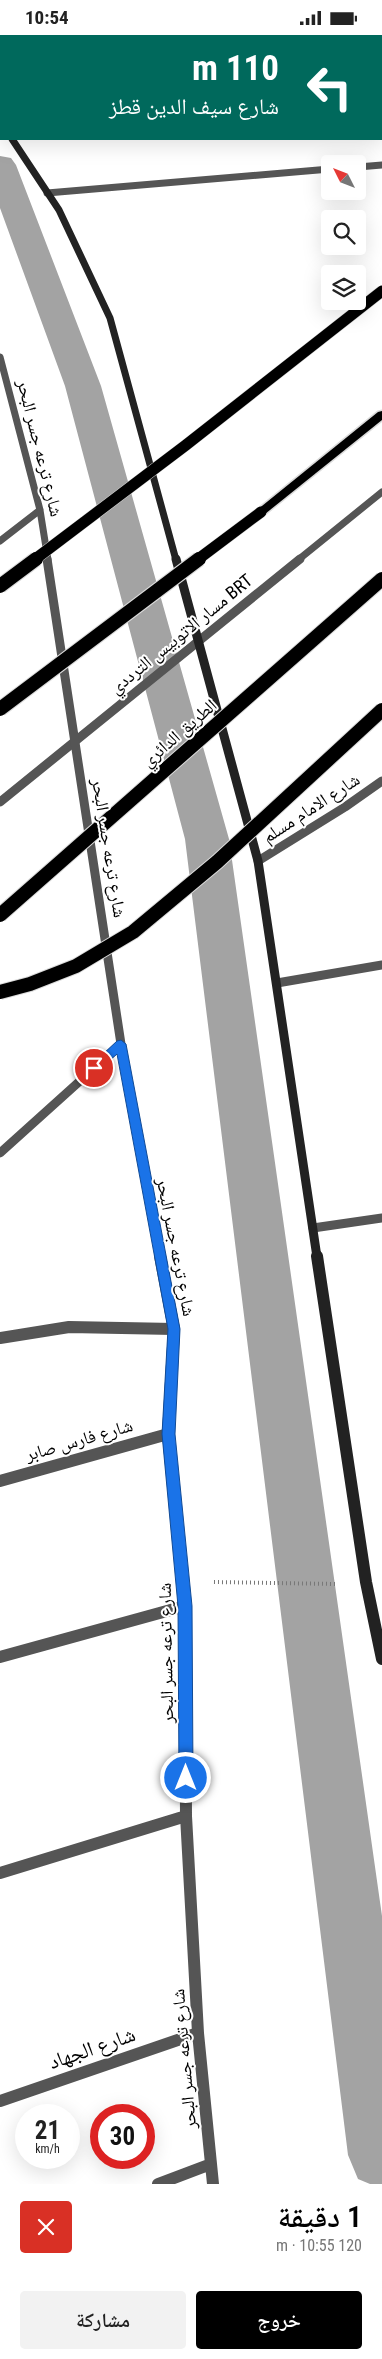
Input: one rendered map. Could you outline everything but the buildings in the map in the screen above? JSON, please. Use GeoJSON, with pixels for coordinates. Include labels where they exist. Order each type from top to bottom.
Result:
{"type":"FeatureCollection","features":[{"type":"Feature","properties":{"kind":"highway"},"geometry":{"type":"LineString","coordinates":[[0,586],[186,445],[382,291]]}},
{"type":"Feature","properties":{"kind":"highway"},"geometry":{"type":"LineString","coordinates":[[0,709],[261,512],[382,414]]}},
{"type":"Feature","properties":{"kind":"highway","name":"الطريق الدائري"},"geometry":{"type":"LineString","coordinates":[[0,915],[382,579]]}},
{"type":"Feature","properties":{"kind":"highway"},"geometry":{"type":"LineString","coordinates":[[0,992],[30,984],[76,966],[133,932],[217,862],[382,710]]}},
{"type":"Feature","properties":{"kind":"street"},"geometry":{"type":"LineString","coordinates":[[13,140],[59,210],[110,318],[258,861],[366,1582],[378,1624],[382,1659]]}},
{"type":"Feature","properties":{"kind":"street"},"geometry":{"type":"LineString","coordinates":[[366,166],[382,165]]}},
{"type":"Feature","properties":{"kind":"street"},"geometry":{"type":"LineString","coordinates":[[47,193],[321,170]]}},
{"type":"Feature","properties":{"kind":"street","name":"شارع ترعه جسر البحر"},"geometry":{"type":"LineString","coordinates":[[0,357],[40,510],[121,1044],[174,1329],[168,1434],[185,1606],[186,1816],[198,2033],[213,2184]]}},
{"type":"Feature","properties":{"kind":"street","name":"مسار الاتوبيس الترددي BRT"},"geometry":{"type":"LineString","coordinates":[[0,802],[382,492]]}},
{"type":"Feature","properties":{"kind":"street"},"geometry":{"type":"LineString","coordinates":[[0,541],[40,510]]}},
{"type":"Feature","properties":{"kind":"street","name":"شارع الامام مسلم"},"geometry":{"type":"LineString","coordinates":[[258,861],[345,807],[382,781]]}},
{"type":"Feature","properties":{"kind":"street"},"geometry":{"type":"LineString","coordinates":[[277,983],[382,965]]}},
{"type":"Feature","properties":{"kind":"street"},"geometry":{"type":"LineString","coordinates":[[0,1153],[121,1044]]}},
{"type":"Feature","properties":{"kind":"street"},"geometry":{"type":"LineString","coordinates":[[313,1228],[382,1217]]}},
{"type":"Feature","properties":{"kind":"street"},"geometry":{"type":"LineString","coordinates":[[0,1338],[69,1327],[174,1329]]}},
{"type":"Feature","properties":{"kind":"street","name":"شارع فارس صابر"},"geometry":{"type":"LineString","coordinates":[[0,1481],[168,1434]]}},
{"type":"Feature","properties":{"kind":"street"},"geometry":{"type":"LineString","coordinates":[[0,1657],[185,1606]]}},
{"type":"Feature","properties":{"kind":"street"},"geometry":{"type":"LineString","coordinates":[[0,1873],[186,1816]]}},
{"type":"Feature","properties":{"kind":"street","name":"شارع الجهاد"},"geometry":{"type":"LineString","coordinates":[[0,2101],[198,2033]]}},
{"type":"Feature","properties":{"kind":"street"},"geometry":{"type":"LineString","coordinates":[[158,2184],[211,2165]]}},
{"type":"Feature","properties":{"kind":"path"},"geometry":{"type":"LineString","coordinates":[[183,1583],[336,1584]]}},
{"type":"Feature","properties":{"kind":"waterway"},"geometry":{"type":"LineString","coordinates":[[0,165],[83,386],[207,839],[382,2155]]}},
{"type":"Feature","properties":{"kind":"route"},"geometry":{"type":"LineString","coordinates":[[94,1068],[121,1044],[174,1329],[168,1434],[185,1606],[186,1778]]}}]}
